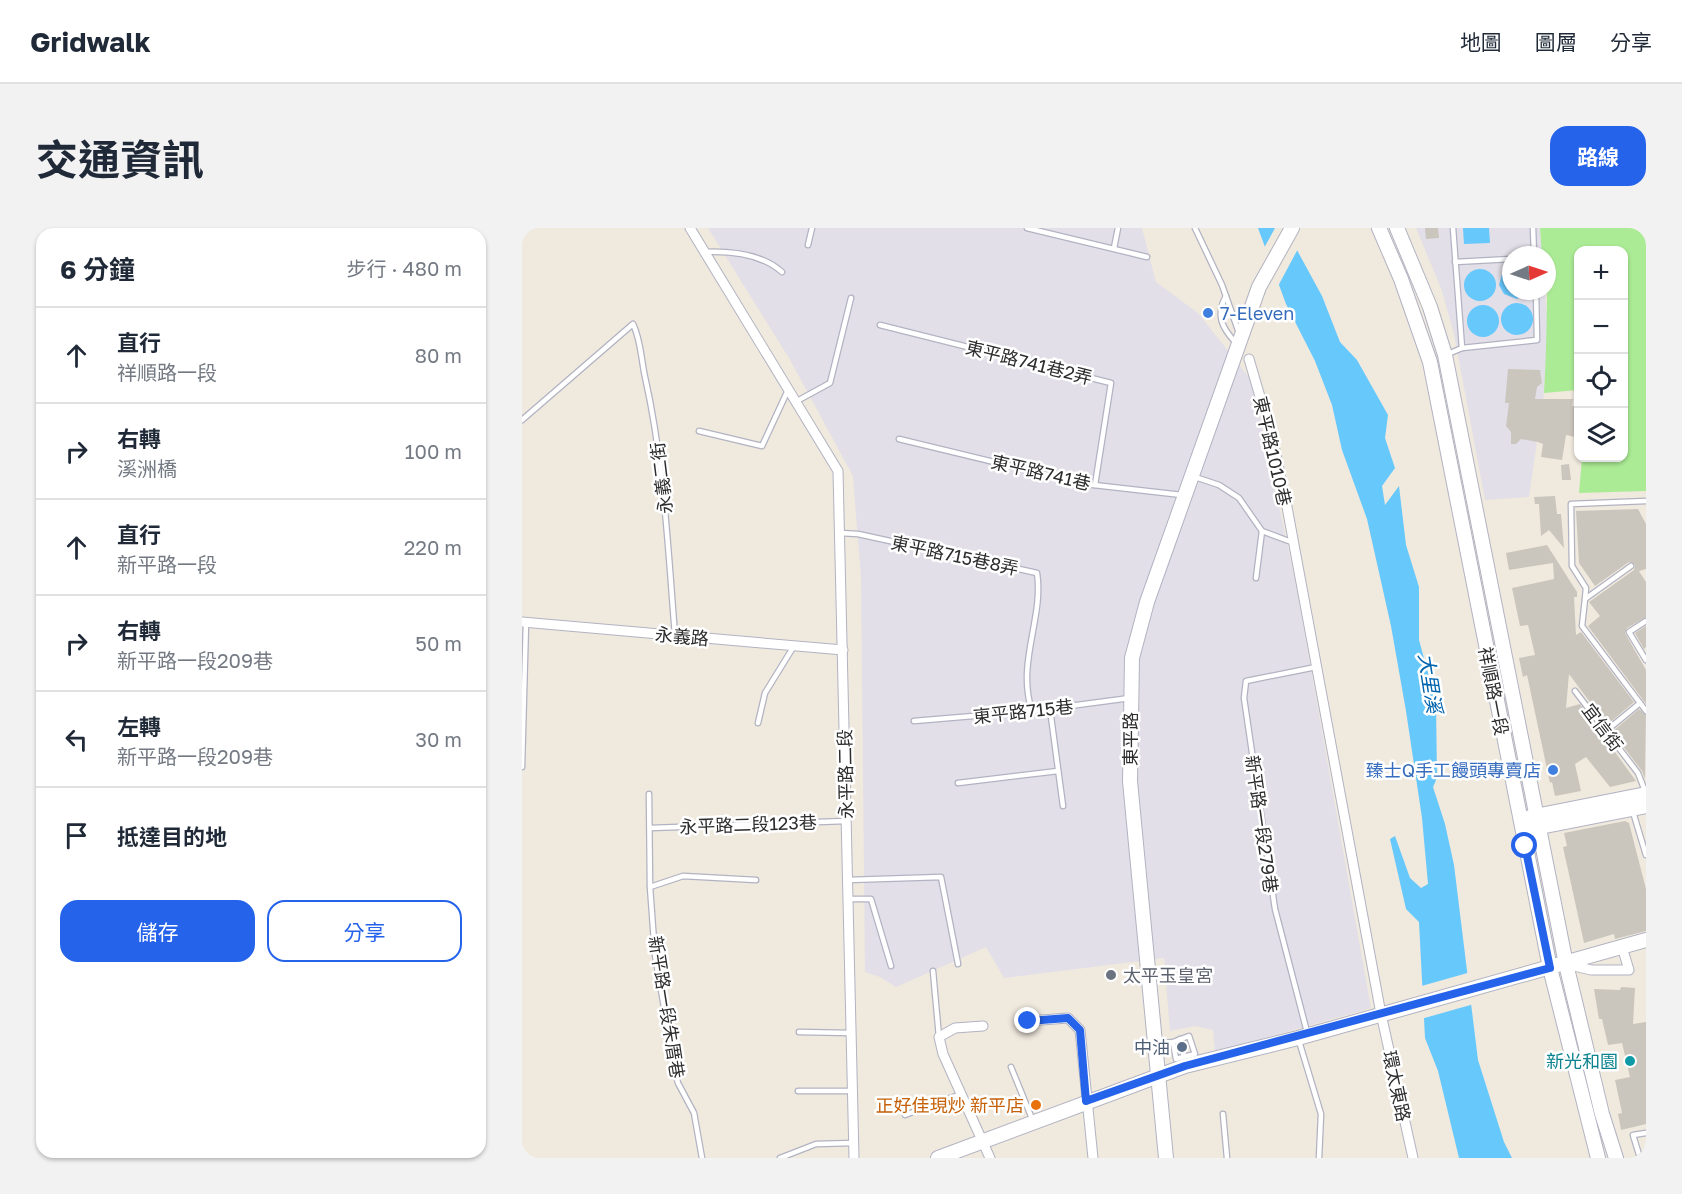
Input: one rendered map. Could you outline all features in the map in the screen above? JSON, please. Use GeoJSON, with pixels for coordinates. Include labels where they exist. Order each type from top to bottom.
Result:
{"type":"FeatureCollection","features":[{"type":"Feature","properties":{"kind":"street","name":"永平路二段"},"geometry":{"type":"LineString","coordinates":[[690,228],[838,471],[854,1158]]}},
{"type":"Feature","properties":{"kind":"street","name":"東平路"},"geometry":{"type":"LineString","coordinates":[[1166,1158],[1130,782],[1132,658],[1137,633],[1258,286],[1292,228]]}},
{"type":"Feature","properties":{"kind":"street","name":"祥順路一段"},"geometry":{"type":"LineString","coordinates":[[1378,228],[1401,279],[1430,362],[1550,968],[1598,1158]]}},
{"type":"Feature","properties":{"kind":"street","name":"祥順路一段"},"geometry":{"type":"LineString","coordinates":[[1397,228],[1430,307],[1445,355],[1566,964],[1599,1104],[1616,1158]]}},
{"type":"Feature","properties":{"kind":"street","name":"東平路1010巷"},"geometry":{"type":"LineString","coordinates":[[1249,359],[1273,441],[1316,667]]}},
{"type":"Feature","properties":{"kind":"street","name":"永義路"},"geometry":{"type":"LineString","coordinates":[[524,622],[843,650]]}},
{"type":"Feature","properties":{"kind":"street","name":"環太東路"},"geometry":{"type":"LineString","coordinates":[[1316,667],[1381,1014],[1413,1158]]}},
{"type":"Feature","properties":{"kind":"street"},"geometry":{"type":"LineString","coordinates":[[1521,825],[1636,804],[1646,794]]}},
{"type":"Feature","properties":{"kind":"street"},"geometry":{"type":"LineString","coordinates":[[938,1158],[1185,1066],[1303,1036],[1646,940]]}},
{"type":"Feature","properties":{"kind":"street"},"geometry":{"type":"LineString","coordinates":[[1566,964],[1591,970],[1629,970],[1622,947]]}},
{"type":"Feature","properties":{"kind":"street"},"geometry":{"type":"LineString","coordinates":[[1028,1021],[1068,1018],[1080,1030],[1093,1158]]}},
{"type":"Feature","properties":{"kind":"street"},"geometry":{"type":"LineString","coordinates":[[983,1026],[955,1028],[939,1037],[943,1054],[990,1158]]}},
{"type":"Feature","properties":{"kind":"lane"},"geometry":{"type":"LineString","coordinates":[[808,245],[812,228]]}},
{"type":"Feature","properties":{"kind":"lane"},"geometry":{"type":"LineString","coordinates":[[1027,228],[1147,257]]}},
{"type":"Feature","properties":{"kind":"lane"},"geometry":{"type":"LineString","coordinates":[[1114,248],[1118,228]]}},
{"type":"Feature","properties":{"kind":"lane"},"geometry":{"type":"LineString","coordinates":[[1195,228],[1226,296],[1239,340]]}},
{"type":"Feature","properties":{"kind":"lane"},"geometry":{"type":"LineString","coordinates":[[1453,228],[1462,348]]}},
{"type":"Feature","properties":{"kind":"lane"},"geometry":{"type":"LineString","coordinates":[[1533,228],[1534,246]]}},
{"type":"Feature","properties":{"kind":"lane"},"geometry":{"type":"LineString","coordinates":[[704,252],[726,251],[770,263],[782,272]]}},
{"type":"Feature","properties":{"kind":"lane"},"geometry":{"type":"LineString","coordinates":[[1455,262],[1502,259]]}},
{"type":"Feature","properties":{"kind":"lane"},"geometry":{"type":"LineString","coordinates":[[1226,296],[1220,307],[1221,324],[1239,340]]}},
{"type":"Feature","properties":{"kind":"lane"},"geometry":{"type":"LineString","coordinates":[[797,402],[830,383],[851,298]]}},
{"type":"Feature","properties":{"kind":"lane"},"geometry":{"type":"LineString","coordinates":[[1445,355],[1462,348],[1537,340],[1536,300]]}},
{"type":"Feature","properties":{"kind":"lane","name":"永義二街"},"geometry":{"type":"LineString","coordinates":[[522,420],[633,324],[638,334],[651,401],[663,488],[675,635]]}},
{"type":"Feature","properties":{"kind":"lane","name":"東平路741巷2弄"},"geometry":{"type":"LineString","coordinates":[[880,325],[1111,383],[1095,485]]}},
{"type":"Feature","properties":{"kind":"lane"},"geometry":{"type":"LineString","coordinates":[[699,431],[762,446],[789,388]]}},
{"type":"Feature","properties":{"kind":"lane","name":"東平路741巷"},"geometry":{"type":"LineString","coordinates":[[898,439],[1095,485],[1185,495]]}},
{"type":"Feature","properties":{"kind":"lane","name":"東平路1010巷"},"geometry":{"type":"LineString","coordinates":[[1192,476],[1219,485],[1239,498],[1262,531],[1294,543]]}},
{"type":"Feature","properties":{"kind":"lane"},"geometry":{"type":"LineString","coordinates":[[1646,501],[1571,504],[1572,567],[1586,588],[1582,626],[1646,711]]}},
{"type":"Feature","properties":{"kind":"lane","name":"東平路1010巷"},"geometry":{"type":"LineString","coordinates":[[1256,578],[1262,531]]}},
{"type":"Feature","properties":{"kind":"lane","name":"東平路715巷8弄"},"geometry":{"type":"LineString","coordinates":[[840,533],[858,534],[1037,573],[1039,585],[1028,650],[1028,697],[1032,711]]}},
{"type":"Feature","properties":{"kind":"lane"},"geometry":{"type":"LineString","coordinates":[[1585,598],[1631,566]]}},
{"type":"Feature","properties":{"kind":"lane"},"geometry":{"type":"LineString","coordinates":[[1646,621],[1629,632],[1646,660]]}},
{"type":"Feature","properties":{"kind":"lane"},"geometry":{"type":"LineString","coordinates":[[522,767],[524,622]]}},
{"type":"Feature","properties":{"kind":"lane"},"geometry":{"type":"LineString","coordinates":[[758,723],[765,693],[794,646]]}},
{"type":"Feature","properties":{"kind":"lane","name":"新平路一段279巷"},"geometry":{"type":"LineString","coordinates":[[1303,1036],[1275,909],[1244,698],[1246,681],[1316,667]]}},
{"type":"Feature","properties":{"kind":"lane","name":"宜信街"},"geometry":{"type":"LineString","coordinates":[[1575,691],[1638,773],[1646,794]]}},
{"type":"Feature","properties":{"kind":"lane","name":"東平路715巷"},"geometry":{"type":"LineString","coordinates":[[915,721],[1032,711],[1130,698]]}},
{"type":"Feature","properties":{"kind":"lane"},"geometry":{"type":"LineString","coordinates":[[1606,731],[1640,703]]}},
{"type":"Feature","properties":{"kind":"lane"},"geometry":{"type":"LineString","coordinates":[[1050,709],[1063,807]]}},
{"type":"Feature","properties":{"kind":"lane"},"geometry":{"type":"LineString","coordinates":[[958,783],[1058,771]]}},
{"type":"Feature","properties":{"kind":"lane","name":"新平路一段朱厝巷"},"geometry":{"type":"LineString","coordinates":[[649,794],[650,887],[658,975],[675,1071],[678,1083],[694,1113],[702,1158]]}},
{"type":"Feature","properties":{"kind":"lane"},"geometry":{"type":"LineString","coordinates":[[1636,804],[1646,855]]}},
{"type":"Feature","properties":{"kind":"lane","name":"永平路二段123巷"},"geometry":{"type":"LineString","coordinates":[[650,828],[846,821]]}},
{"type":"Feature","properties":{"kind":"lane"},"geometry":{"type":"LineString","coordinates":[[650,887],[683,876],[756,880]]}},
{"type":"Feature","properties":{"kind":"lane"},"geometry":{"type":"LineString","coordinates":[[848,880],[941,877],[958,964]]}},
{"type":"Feature","properties":{"kind":"lane"},"geometry":{"type":"LineString","coordinates":[[848,899],[872,899],[891,966]]}},
{"type":"Feature","properties":{"kind":"lane"},"geometry":{"type":"LineString","coordinates":[[933,971],[939,1037]]}},
{"type":"Feature","properties":{"kind":"lane"},"geometry":{"type":"LineString","coordinates":[[799,1032],[851,1033]]}},
{"type":"Feature","properties":{"kind":"lane"},"geometry":{"type":"LineString","coordinates":[[1155,1044],[1173,1042],[1189,1036],[1195,1054],[1176,1059],[1173,1042]]}},
{"type":"Feature","properties":{"kind":"lane"},"geometry":{"type":"LineString","coordinates":[[1303,1036],[1321,1114],[1319,1158]]}},
{"type":"Feature","properties":{"kind":"lane"},"geometry":{"type":"LineString","coordinates":[[1180,1039],[1184,1057]]}},
{"type":"Feature","properties":{"kind":"lane"},"geometry":{"type":"LineString","coordinates":[[1011,1066],[1033,1121]]}},
{"type":"Feature","properties":{"kind":"lane"},"geometry":{"type":"LineString","coordinates":[[798,1092],[853,1091]]}},
{"type":"Feature","properties":{"kind":"lane"},"geometry":{"type":"LineString","coordinates":[[904,1115],[961,1094]]}},
{"type":"Feature","properties":{"kind":"lane"},"geometry":{"type":"LineString","coordinates":[[1223,1114],[1227,1158]]}},
{"type":"Feature","properties":{"kind":"lane"},"geometry":{"type":"LineString","coordinates":[[1640,1158],[1633,1135],[1646,1133]]}},
{"type":"Feature","properties":{"kind":"lane"},"geometry":{"type":"LineString","coordinates":[[780,1158],[816,1144],[854,1143]]}},
{"type":"Feature","properties":{"kind":"shaded area"},"geometry":{"type":"Polygon","coordinates":[[[708,228],[1142,228],[1156,282],[1198,313],[1252,381],[1296,585],[1371,1008],[1215,1052],[1213,1030],[1195,1026],[1170,1031],[1164,958],[1004,978],[986,947],[896,987],[880,977],[865,972],[861,578],[853,476],[789,358],[708,228]]]}},
{"type":"Feature","properties":{"kind":"shaded area"},"geometry":{"type":"Polygon","coordinates":[[[1416,228],[1540,228],[1541,246],[1502,246],[1502,300],[1546,300],[1548,331],[1544,393],[1529,497],[1485,500],[1454,334],[1442,291],[1416,228]]]}},
{"type":"Feature","properties":{"kind":"green space"},"geometry":{"type":"Polygon","coordinates":[[[1540,228],[1646,228],[1646,491],[1579,493],[1582,462],[1628,462],[1628,246],[1574,246],[1574,390],[1544,393],[1546,300],[1556,300],[1556,246],[1541,246],[1540,228]]]}},
{"type":"Feature","properties":{"kind":"water"},"geometry":{"type":"Polygon","coordinates":[[[1258,228],[1285,228],[1322,296],[1340,342],[1357,360],[1388,415],[1385,438],[1395,468],[1382,486],[1385,505],[1399,486],[1406,545],[1419,587],[1419,640],[1436,702],[1437,778],[1433,787],[1445,824],[1454,865],[1478,1060],[1504,1142],[1512,1158],[1459,1158],[1438,1071],[1425,1038],[1419,922],[1406,909],[1390,839],[1395,836],[1410,878],[1421,888],[1428,884],[1422,818],[1391,626],[1367,519],[1342,450],[1332,405],[1315,361],[1286,304],[1258,228]]]}},
{"type":"Feature","properties":{"kind":"water"},"geometry":{"type":"Polygon","coordinates":[[[1463,228],[1489,228],[1490,243],[1464,244],[1463,228]]]}},
{"type":"Feature","properties":{"kind":"water"},"geometry":{"type":"Polygon","coordinates":[[[1480,269],[1491,274],[1496,285],[1491,296],[1480,301],[1469,296],[1464,285],[1469,274],[1480,269]]]}},
{"type":"Feature","properties":{"kind":"water"},"geometry":{"type":"Polygon","coordinates":[[[1502,274],[1502,290],[1499,285],[1502,274]]]}},
{"type":"Feature","properties":{"kind":"water"},"geometry":{"type":"Polygon","coordinates":[[[1517,303],[1528,308],[1533,319],[1528,330],[1517,335],[1506,330],[1501,319],[1506,308],[1517,303]]]}},
{"type":"Feature","properties":{"kind":"water"},"geometry":{"type":"Polygon","coordinates":[[[1483,305],[1494,310],[1499,321],[1494,332],[1483,337],[1472,332],[1467,321],[1472,310],[1483,305]]]}},
{"type":"Feature","properties":{"kind":"pier"},"geometry":{"type":"Polygon","coordinates":[[[1275,228],[1288,228],[1299,247],[1277,288],[1263,250],[1275,228]]]}},
{"type":"Feature","properties":{"kind":"pier"},"geometry":{"type":"Polygon","coordinates":[[[1471,972],[1474,1004],[1421,1019],[1418,987],[1471,972]]]}},
{"type":"Feature","properties":{"kind":"building"},"geometry":{"type":"Polygon","coordinates":[[[1425,228],[1438,228],[1439,238],[1426,239],[1425,228]]]}},
{"type":"Feature","properties":{"kind":"building"},"geometry":{"type":"Polygon","coordinates":[[[1508,369],[1540,370],[1542,383],[1537,387],[1535,399],[1573,399],[1574,437],[1566,435],[1562,460],[1541,457],[1543,444],[1538,442],[1521,439],[1516,444],[1511,444],[1511,432],[1506,426],[1509,403],[1505,403],[1508,369]]]}},
{"type":"Feature","properties":{"kind":"building"},"geometry":{"type":"Polygon","coordinates":[[[1569,464],[1571,480],[1562,480],[1561,465],[1569,464]]]}},
{"type":"Feature","properties":{"kind":"building"},"geometry":{"type":"Polygon","coordinates":[[[1555,496],[1557,514],[1561,514],[1564,548],[1549,530],[1541,536],[1539,504],[1535,504],[1534,497],[1555,496]]]}},
{"type":"Feature","properties":{"kind":"building"},"geometry":{"type":"Polygon","coordinates":[[[1638,509],[1646,524],[1646,569],[1639,571],[1646,582],[1646,617],[1627,628],[1625,633],[1646,670],[1646,704],[1588,626],[1600,616],[1589,602],[1634,570],[1635,565],[1629,562],[1595,586],[1579,563],[1576,511],[1638,509]]]}},
{"type":"Feature","properties":{"kind":"building"},"geometry":{"type":"Polygon","coordinates":[[[1547,545],[1577,592],[1577,597],[1574,597],[1576,635],[1581,632],[1634,702],[1607,725],[1569,674],[1566,708],[1580,704],[1636,781],[1610,787],[1586,757],[1575,764],[1581,791],[1555,796],[1552,782],[1550,783],[1527,675],[1523,677],[1519,658],[1535,655],[1528,625],[1520,626],[1512,588],[1554,579],[1553,563],[1509,570],[1506,553],[1547,545]]]}},
{"type":"Feature","properties":{"kind":"building"},"geometry":{"type":"Polygon","coordinates":[[[1646,626],[1646,647],[1644,649],[1635,633],[1646,626]]]}},
{"type":"Feature","properties":{"kind":"building"},"geometry":{"type":"Polygon","coordinates":[[[1639,709],[1646,715],[1645,779],[1642,771],[1612,732],[1639,709]]]}},
{"type":"Feature","properties":{"kind":"building"},"geometry":{"type":"Polygon","coordinates":[[[1625,821],[1629,823],[1646,889],[1646,931],[1615,939],[1614,934],[1584,943],[1563,847],[1567,846],[1564,833],[1625,821]]]}},
{"type":"Feature","properties":{"kind":"building"},"geometry":{"type":"Polygon","coordinates":[[[1621,987],[1635,988],[1633,1024],[1646,1022],[1646,1124],[1621,1130],[1618,1114],[1622,1113],[1615,1080],[1630,1077],[1622,1043],[1608,1045],[1602,1019],[1599,1019],[1594,989],[1620,990],[1621,987]]]}},
{"type":"Feature","properties":{"kind":"place","name":"7-Eleven"},"geometry":{"type":"Point","coordinates":[1208,313]}},
{"type":"Feature","properties":{"kind":"place","name":"臻士Q手工饅頭專賣店"},"geometry":{"type":"Point","coordinates":[1553,770]}},
{"type":"Feature","properties":{"kind":"place","name":"太平玉皇宮"},"geometry":{"type":"Point","coordinates":[1111,975]}},
{"type":"Feature","properties":{"kind":"place","name":"中油"},"geometry":{"type":"Point","coordinates":[1182,1047]}},
{"type":"Feature","properties":{"kind":"place","name":"新光和園"},"geometry":{"type":"Point","coordinates":[1630,1061]}},
{"type":"Feature","properties":{"kind":"place","name":"正好佳現炒 新平店"},"geometry":{"type":"Point","coordinates":[1036,1105]}},
{"type":"Feature","properties":{"kind":"route"},"geometry":{"type":"LineString","coordinates":[[1028,1021],[1068,1018],[1076,1024],[1080,1030],[1086,1101],[1185,1066],[1298,1038],[1550,968],[1525,846]]}},
{"type":"Feature","properties":{"kind":"water label","name":"大里溪"},"geometry":{"type":"Point","coordinates":[1431,683]}}]}
